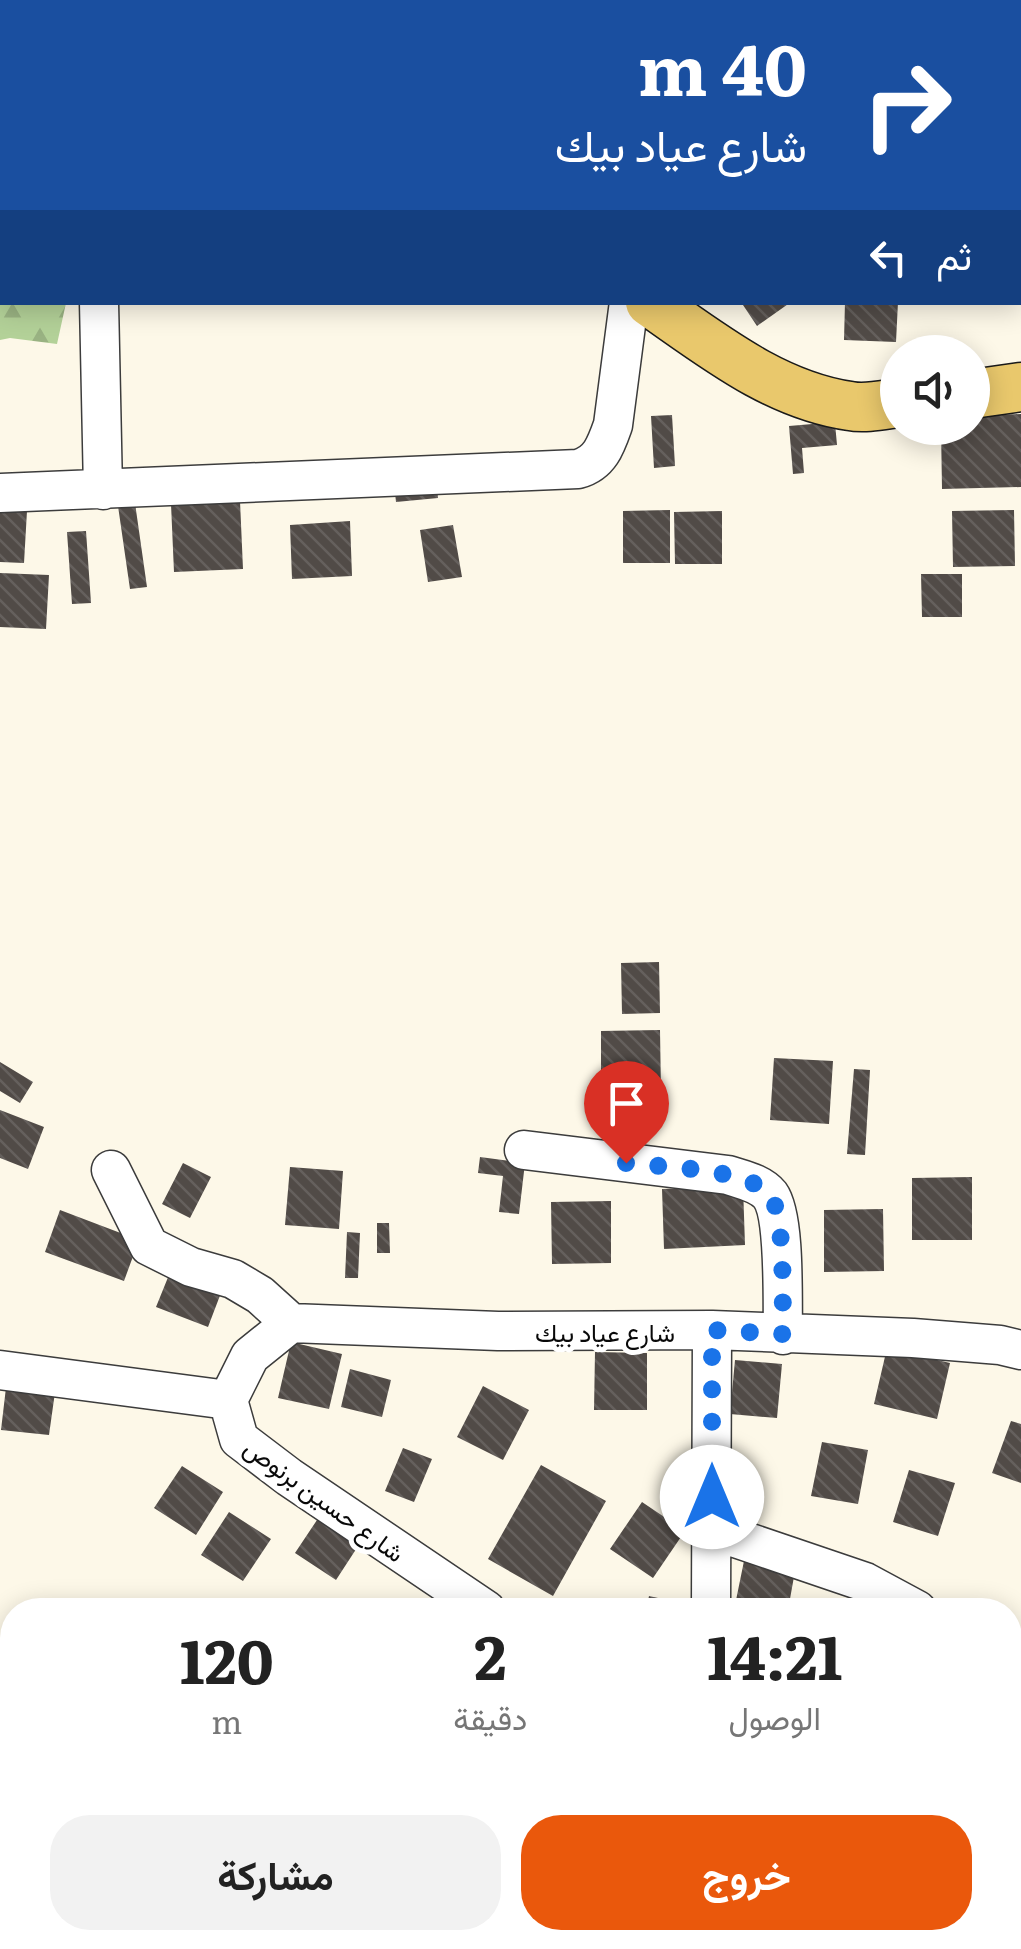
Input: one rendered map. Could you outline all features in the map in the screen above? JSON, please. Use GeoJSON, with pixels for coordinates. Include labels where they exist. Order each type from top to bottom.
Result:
{"type":"FeatureCollection","features":[{"type":"Feature","properties":{"kind":"main road"},"geometry":{"type":"LineString","coordinates":[[654,305],[727,356],[792,392],[854,407],[880,405]]}},
{"type":"Feature","properties":{"kind":"main road"},"geometry":{"type":"LineString","coordinates":[[990,391],[1021,387]]}},
{"type":"Feature","properties":{"kind":"street"},"geometry":{"type":"LineString","coordinates":[[98,305],[103,490]]}},
{"type":"Feature","properties":{"kind":"street"},"geometry":{"type":"LineString","coordinates":[[0,493],[590,466],[607,443],[613,425],[630,305]]}},
{"type":"Feature","properties":{"kind":"street"},"geometry":{"type":"LineString","coordinates":[[524,1150],[728,1175],[755,1184],[770,1195],[779,1216],[783,1334]]}},
{"type":"Feature","properties":{"kind":"street"},"geometry":{"type":"LineString","coordinates":[[0,1370],[228,1400],[250,1356],[290,1323],[260,1295],[233,1279],[191,1267],[150,1246],[110,1170]]}},
{"type":"Feature","properties":{"kind":"street","name":"شارع عياد بيك"},"geometry":{"type":"LineString","coordinates":[[290,1323],[498,1331],[712,1330],[914,1338],[1021,1350]]}},
{"type":"Feature","properties":{"kind":"street"},"geometry":{"type":"LineString","coordinates":[[712,1330],[712,1598]]}},
{"type":"Feature","properties":{"kind":"street","name":"شارع حسين برنوص"},"geometry":{"type":"LineString","coordinates":[[228,1400],[239,1439],[289,1478],[468,1598]]}},
{"type":"Feature","properties":{"kind":"street"},"geometry":{"type":"LineString","coordinates":[[712,1530],[865,1582],[894,1598]]}},
{"type":"Feature","properties":{"kind":"green space"},"geometry":{"type":"Polygon","coordinates":[[[0,305],[66,305],[57,344],[0,340],[0,305]]]}},
{"type":"Feature","properties":{"kind":"building"},"geometry":{"type":"Polygon","coordinates":[[[743,305],[787,305],[757,326],[743,305]]]}},
{"type":"Feature","properties":{"kind":"building"},"geometry":{"type":"Polygon","coordinates":[[[845,305],[898,305],[896,335],[880,335],[880,341],[844,340],[845,305]]]}},
{"type":"Feature","properties":{"kind":"building"},"geometry":{"type":"Polygon","coordinates":[[[834,412],[837,445],[802,448],[804,473],[793,474],[789,426],[824,423],[834,412]]]}},
{"type":"Feature","properties":{"kind":"building"},"geometry":{"type":"Polygon","coordinates":[[[1021,414],[1021,487],[942,489],[941,445],[990,445],[990,415],[1021,414]]]}},
{"type":"Feature","properties":{"kind":"building"},"geometry":{"type":"Polygon","coordinates":[[[672,415],[675,466],[654,468],[651,416],[672,415]]]}},
{"type":"Feature","properties":{"kind":"building"},"geometry":{"type":"Polygon","coordinates":[[[436,480],[438,498],[396,502],[394,484],[436,480]]]}},
{"type":"Feature","properties":{"kind":"building"},"geometry":{"type":"Polygon","coordinates":[[[240,501],[243,569],[174,572],[171,504],[240,501]]]}},
{"type":"Feature","properties":{"kind":"building"},"geometry":{"type":"Polygon","coordinates":[[[135,503],[147,587],[130,589],[118,506],[135,503]]]}},
{"type":"Feature","properties":{"kind":"building"},"geometry":{"type":"Polygon","coordinates":[[[0,509],[27,511],[24,563],[0,562],[0,509]]]}},
{"type":"Feature","properties":{"kind":"building"},"geometry":{"type":"Polygon","coordinates":[[[670,510],[670,563],[623,563],[623,511],[670,510]]]}},
{"type":"Feature","properties":{"kind":"building"},"geometry":{"type":"Polygon","coordinates":[[[1014,510],[1015,566],[953,567],[952,511],[1014,510]]]}},
{"type":"Feature","properties":{"kind":"building"},"geometry":{"type":"Polygon","coordinates":[[[722,511],[722,564],[675,564],[674,512],[722,511]]]}},
{"type":"Feature","properties":{"kind":"building"},"geometry":{"type":"Polygon","coordinates":[[[350,521],[352,576],[292,579],[290,525],[350,521]]]}},
{"type":"Feature","properties":{"kind":"building"},"geometry":{"type":"Polygon","coordinates":[[[453,525],[462,577],[428,582],[420,530],[453,525]]]}},
{"type":"Feature","properties":{"kind":"building"},"geometry":{"type":"Polygon","coordinates":[[[86,531],[91,603],[72,604],[67,532],[86,531]]]}},
{"type":"Feature","properties":{"kind":"building"},"geometry":{"type":"Polygon","coordinates":[[[0,573],[49,575],[46,629],[0,627],[0,573]]]}},
{"type":"Feature","properties":{"kind":"building"},"geometry":{"type":"Polygon","coordinates":[[[921,574],[962,574],[962,617],[922,617],[921,574]]]}},
{"type":"Feature","properties":{"kind":"building"},"geometry":{"type":"Polygon","coordinates":[[[659,962],[660,1013],[622,1014],[621,963],[659,962]]]}},
{"type":"Feature","properties":{"kind":"building"},"geometry":{"type":"Polygon","coordinates":[[[660,1030],[661,1092],[601,1092],[601,1031],[660,1030]]]}},
{"type":"Feature","properties":{"kind":"building"},"geometry":{"type":"Polygon","coordinates":[[[774,1058],[833,1061],[829,1124],[770,1120],[774,1058]]]}},
{"type":"Feature","properties":{"kind":"building"},"geometry":{"type":"Polygon","coordinates":[[[0,1062],[33,1082],[20,1103],[0,1091],[0,1062]]]}},
{"type":"Feature","properties":{"kind":"building"},"geometry":{"type":"Polygon","coordinates":[[[854,1069],[870,1070],[865,1155],[847,1154],[854,1069]]]}},
{"type":"Feature","properties":{"kind":"building"},"geometry":{"type":"Polygon","coordinates":[[[0,1110],[44,1127],[28,1169],[0,1158],[0,1110]]]}},
{"type":"Feature","properties":{"kind":"building"},"geometry":{"type":"Polygon","coordinates":[[[480,1157],[525,1163],[519,1214],[499,1212],[503,1176],[478,1173],[480,1157]]]}},
{"type":"Feature","properties":{"kind":"building"},"geometry":{"type":"Polygon","coordinates":[[[183,1163],[211,1177],[190,1218],[162,1204],[183,1163]]]}},
{"type":"Feature","properties":{"kind":"building"},"geometry":{"type":"Polygon","coordinates":[[[290,1167],[343,1171],[339,1229],[285,1225],[290,1167]]]}},
{"type":"Feature","properties":{"kind":"building"},"geometry":{"type":"Polygon","coordinates":[[[972,1177],[972,1240],[912,1240],[912,1178],[972,1177]]]}},
{"type":"Feature","properties":{"kind":"building"},"geometry":{"type":"Polygon","coordinates":[[[743,1186],[745,1245],[664,1249],[662,1189],[743,1186]]]}},
{"type":"Feature","properties":{"kind":"building"},"geometry":{"type":"Polygon","coordinates":[[[611,1201],[611,1263],[552,1264],[551,1202],[611,1201]]]}},
{"type":"Feature","properties":{"kind":"building"},"geometry":{"type":"Polygon","coordinates":[[[883,1209],[884,1271],[824,1272],[824,1210],[883,1209]]]}},
{"type":"Feature","properties":{"kind":"building"},"geometry":{"type":"Polygon","coordinates":[[[60,1210],[139,1240],[124,1281],[45,1252],[60,1210]]]}},
{"type":"Feature","properties":{"kind":"building"},"geometry":{"type":"Polygon","coordinates":[[[377,1223],[389,1223],[390,1253],[377,1253],[377,1223]]]}},
{"type":"Feature","properties":{"kind":"building"},"geometry":{"type":"Polygon","coordinates":[[[347,1232],[360,1233],[358,1278],[345,1278],[347,1232]]]}},
{"type":"Feature","properties":{"kind":"building"},"geometry":{"type":"Polygon","coordinates":[[[173,1265],[224,1285],[208,1327],[156,1307],[173,1265]]]}},
{"type":"Feature","properties":{"kind":"building"},"geometry":{"type":"Polygon","coordinates":[[[291,1342],[342,1354],[329,1409],[278,1398],[291,1342]]]}},
{"type":"Feature","properties":{"kind":"building"},"geometry":{"type":"Polygon","coordinates":[[[887,1348],[950,1363],[937,1419],[874,1404],[887,1348]]]}},
{"type":"Feature","properties":{"kind":"building"},"geometry":{"type":"Polygon","coordinates":[[[595,1352],[647,1353],[647,1410],[594,1410],[595,1352]]]}},
{"type":"Feature","properties":{"kind":"building"},"geometry":{"type":"Polygon","coordinates":[[[735,1360],[782,1364],[777,1418],[730,1414],[735,1360]]]}},
{"type":"Feature","properties":{"kind":"building"},"geometry":{"type":"Polygon","coordinates":[[[350,1369],[391,1380],[382,1417],[341,1407],[350,1369]]]}},
{"type":"Feature","properties":{"kind":"building"},"geometry":{"type":"Polygon","coordinates":[[[7,1379],[56,1385],[49,1435],[1,1430],[7,1379]]]}},
{"type":"Feature","properties":{"kind":"building"},"geometry":{"type":"Polygon","coordinates":[[[483,1386],[529,1410],[503,1460],[457,1437],[483,1386]]]}},
{"type":"Feature","properties":{"kind":"building"},"geometry":{"type":"Polygon","coordinates":[[[1011,1421],[1021,1424],[1021,1483],[992,1473],[1011,1421]]]}},
{"type":"Feature","properties":{"kind":"building"},"geometry":{"type":"Polygon","coordinates":[[[822,1442],[868,1450],[858,1504],[811,1496],[822,1442]]]}},
{"type":"Feature","properties":{"kind":"building"},"geometry":{"type":"Polygon","coordinates":[[[403,1448],[432,1459],[414,1502],[385,1491],[403,1448]]]}},
{"type":"Feature","properties":{"kind":"building"},"geometry":{"type":"Polygon","coordinates":[[[541,1465],[606,1501],[553,1596],[488,1559],[541,1465]]]}},
{"type":"Feature","properties":{"kind":"building"},"geometry":{"type":"Polygon","coordinates":[[[182,1466],[223,1492],[196,1535],[154,1508],[182,1466]]]}},
{"type":"Feature","properties":{"kind":"building"},"geometry":{"type":"Polygon","coordinates":[[[909,1470],[955,1483],[938,1536],[893,1522],[909,1470]]]}},
{"type":"Feature","properties":{"kind":"building"},"geometry":{"type":"Polygon","coordinates":[[[642,1502],[685,1531],[653,1578],[610,1549],[642,1502]]]}},
{"type":"Feature","properties":{"kind":"building"},"geometry":{"type":"Polygon","coordinates":[[[323,1511],[364,1537],[336,1580],[295,1553],[323,1511]]]}},
{"type":"Feature","properties":{"kind":"building"},"geometry":{"type":"Polygon","coordinates":[[[229,1512],[271,1539],[243,1581],[201,1555],[229,1512]]]}},
{"type":"Feature","properties":{"kind":"building"},"geometry":{"type":"Polygon","coordinates":[[[744,1561],[795,1571],[790,1598],[736,1598],[744,1561]]]}},
{"type":"Feature","properties":{"kind":"route"},"geometry":{"type":"LineString","coordinates":[[626,1163],[728,1175],[755,1184],[770,1195],[779,1216],[783,1334],[712,1330],[712,1497]]}}]}
